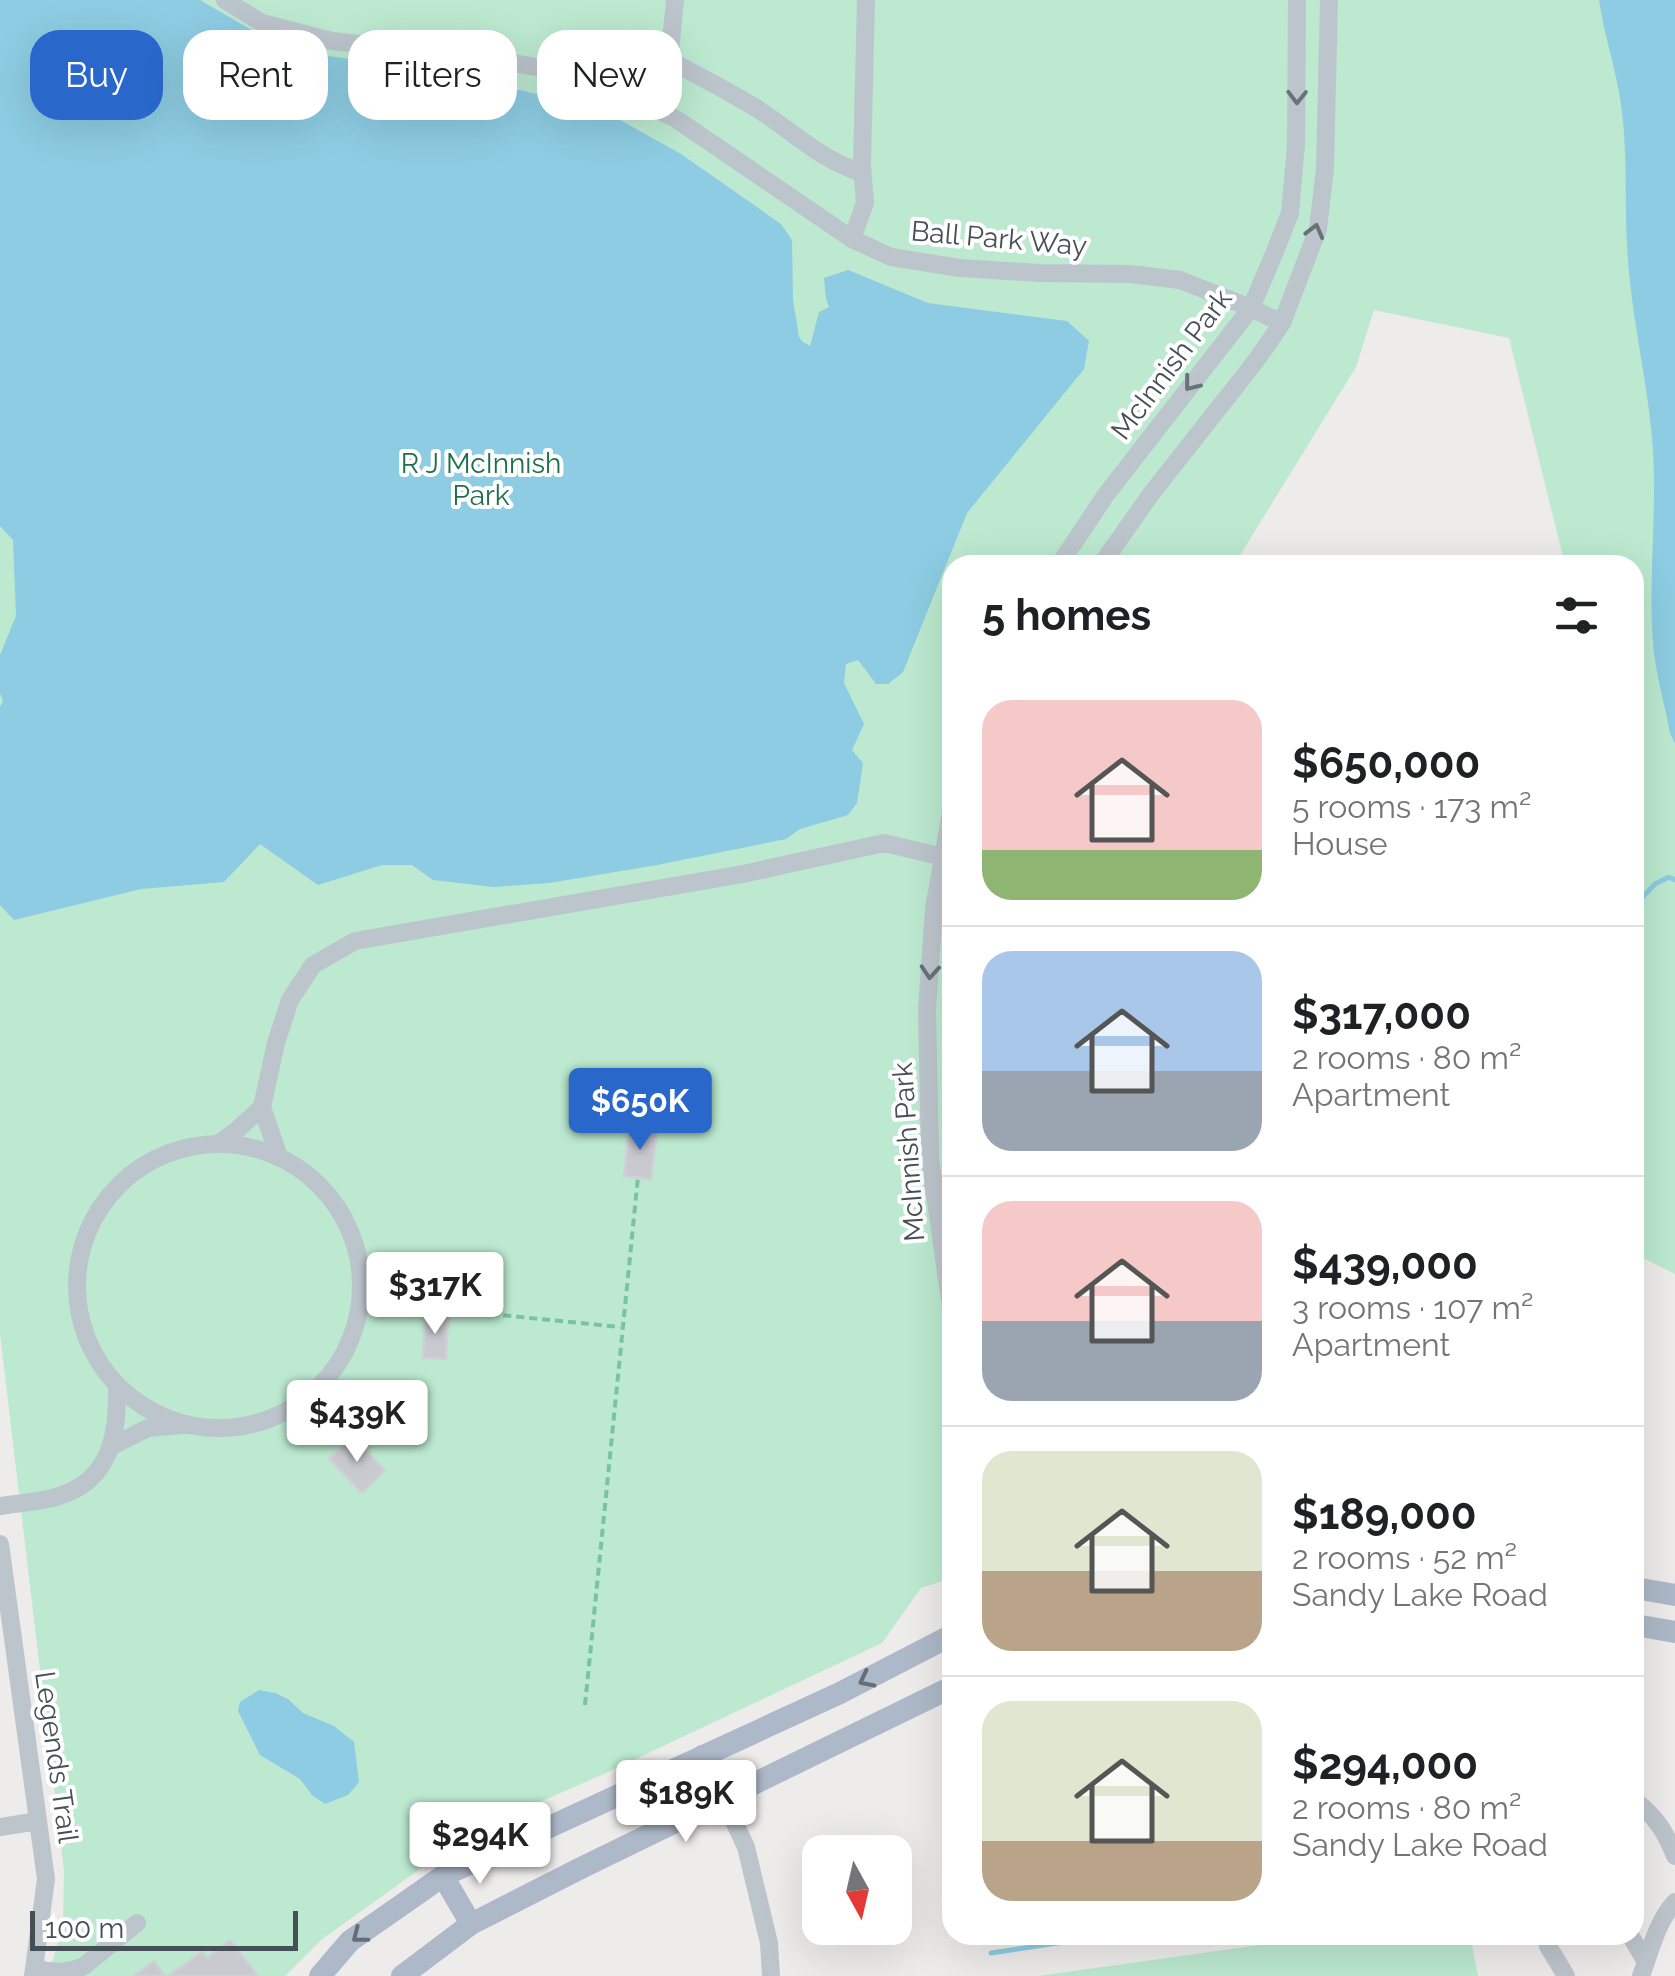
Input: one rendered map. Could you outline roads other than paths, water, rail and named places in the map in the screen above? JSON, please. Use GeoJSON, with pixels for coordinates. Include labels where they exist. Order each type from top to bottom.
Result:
{"type":"FeatureCollection","features":[{"type":"Feature","properties":{"kind":"main road"},"geometry":{"type":"LineString","coordinates":[[1644,1590],[1675,1595]]}},
{"type":"Feature","properties":{"kind":"main road"},"geometry":{"type":"LineString","coordinates":[[1644,1627],[1675,1632]]}},
{"type":"Feature","properties":{"kind":"main road"},"geometry":{"type":"LineString","coordinates":[[320,1976],[350,1941],[443,1876],[840,1693],[942,1640]]}},
{"type":"Feature","properties":{"kind":"main road"},"geometry":{"type":"LineString","coordinates":[[402,1976],[471,1924],[942,1692]]}},
{"type":"Feature","properties":{"kind":"main road"},"geometry":{"type":"LineString","coordinates":[[702,1756],[723,1798]]}},
{"type":"Feature","properties":{"kind":"main road"},"geometry":{"type":"LineString","coordinates":[[443,1876],[471,1924]]}},
{"type":"Feature","properties":{"kind":"street","name":"Ball Park Way"},"geometry":{"type":"LineString","coordinates":[[224,0],[262,23],[332,41],[537,67]]}},
{"type":"Feature","properties":{"kind":"street"},"geometry":{"type":"LineString","coordinates":[[672,30],[675,0]]}},
{"type":"Feature","properties":{"kind":"street"},"geometry":{"type":"LineString","coordinates":[[852,239],[866,203],[862,173],[866,0]]}},
{"type":"Feature","properties":{"kind":"street","name":"McInnish Park"},"geometry":{"type":"LineString","coordinates":[[1066,555],[1105,496],[1251,308],[1290,212],[1296,145],[1297,0]]}},
{"type":"Feature","properties":{"kind":"street"},"geometry":{"type":"LineString","coordinates":[[1108,555],[1282,323],[1318,229],[1325,168],[1328,0]]}},
{"type":"Feature","properties":{"kind":"street"},"geometry":{"type":"LineString","coordinates":[[682,67],[756,108],[837,165],[862,173]]}},
{"type":"Feature","properties":{"kind":"street","name":"Ball Park Way"},"geometry":{"type":"LineString","coordinates":[[677,120],[852,239],[892,256],[960,268],[1130,274],[1180,280],[1282,323]]}},
{"type":"Feature","properties":{"kind":"street"},"geometry":{"type":"LineString","coordinates":[[279,1157],[262,1106],[290,1000],[312,965],[355,941],[743,874],[884,843],[942,856]]}},
{"type":"Feature","properties":{"kind":"street","name":"McInnish Park"},"geometry":{"type":"LineString","coordinates":[[942,879],[934,909],[928,1009],[930,1159],[942,1205]]}},
{"type":"Feature","properties":{"kind":"street"},"geometry":{"type":"LineString","coordinates":[[218,1144],[262,1106]]}},
{"type":"Feature","properties":{"kind":"street"},"geometry":{"type":"LineString","coordinates":[[112,1446],[148,1428],[226,1428],[266,1421],[302,1402],[331,1375],[352,1340],[362,1302],[361,1266],[352,1232],[334,1201],[309,1176],[279,1157],[249,1147],[218,1144],[183,1148],[150,1162],[122,1182],[99,1209],[84,1241],[77,1276],[80,1316],[93,1353],[117,1386],[148,1410],[186,1425]]}},
{"type":"Feature","properties":{"kind":"street"},"geometry":{"type":"LineString","coordinates":[[0,1506],[63,1496],[94,1478],[112,1446],[118,1420],[117,1386]]}},
{"type":"Feature","properties":{"kind":"street","name":"Legends Trail"},"geometry":{"type":"LineString","coordinates":[[0,1544],[8,1661],[46,1879],[33,1973]]}},
{"type":"Feature","properties":{"kind":"street"},"geometry":{"type":"LineString","coordinates":[[723,1798],[746,1847],[769,1943],[771,1976]]}},
{"type":"Feature","properties":{"kind":"street"},"geometry":{"type":"LineString","coordinates":[[1644,1808],[1667,1834],[1675,1856]]}},
{"type":"Feature","properties":{"kind":"street"},"geometry":{"type":"LineString","coordinates":[[0,1828],[38,1821]]}},
{"type":"Feature","properties":{"kind":"street"},"geometry":{"type":"LineString","coordinates":[[1643,1969],[1650,1946],[1675,1902]]}},
{"type":"Feature","properties":{"kind":"street"},"geometry":{"type":"LineString","coordinates":[[33,1973],[64,1972],[84,1966],[137,1922]]}},
{"type":"Feature","properties":{"kind":"street"},"geometry":{"type":"LineString","coordinates":[[1548,1945],[1566,1976]]}},
{"type":"Feature","properties":{"kind":"street"},"geometry":{"type":"LineString","coordinates":[[1634,1945],[1643,1969]]}},
{"type":"Feature","properties":{"kind":"water"},"geometry":{"type":"Polygon","coordinates":[[[0,0],[200,0],[252,30],[183,30],[183,120],[328,120],[328,56],[348,59],[348,120],[517,120],[517,90],[537,94],[537,120],[620,120],[681,154],[781,224],[792,240],[793,300],[799,337],[810,346],[819,312],[829,307],[824,278],[848,270],[928,303],[1067,321],[1089,341],[1084,369],[967,513],[950,555],[942,555],[942,575],[903,672],[888,684],[876,684],[858,660],[846,664],[844,683],[864,724],[852,750],[863,763],[857,803],[848,815],[800,829],[786,839],[657,865],[549,883],[494,887],[433,880],[412,865],[382,865],[318,885],[260,844],[224,882],[141,889],[14,920],[0,905],[0,655],[16,616],[13,540],[0,526],[0,0]]]}},
{"type":"Feature","properties":{"kind":"water"},"geometry":{"type":"Polygon","coordinates":[[[1599,0],[1675,0],[1675,744],[1654,654],[1652,438],[1629,272],[1621,104],[1599,0]]]}},
{"type":"Feature","properties":{"kind":"water"},"geometry":{"type":"Polygon","coordinates":[[[259,1690],[288,1699],[303,1713],[334,1726],[354,1742],[359,1782],[348,1795],[325,1804],[300,1779],[260,1755],[238,1711],[240,1702],[259,1690]]]}},
{"type":"Feature","properties":{"kind":"waterway"},"geometry":{"type":"LineString","coordinates":[[1644,896],[1655,884],[1669,877],[1675,880]]}},
{"type":"Feature","properties":{"kind":"waterway"},"geometry":{"type":"LineString","coordinates":[[991,1953],[1044,1945]]}},
{"type":"Feature","properties":{"kind":"park label","name":"R J McInnish Park"},"geometry":{"type":"Point","coordinates":[481,479]}}]}
